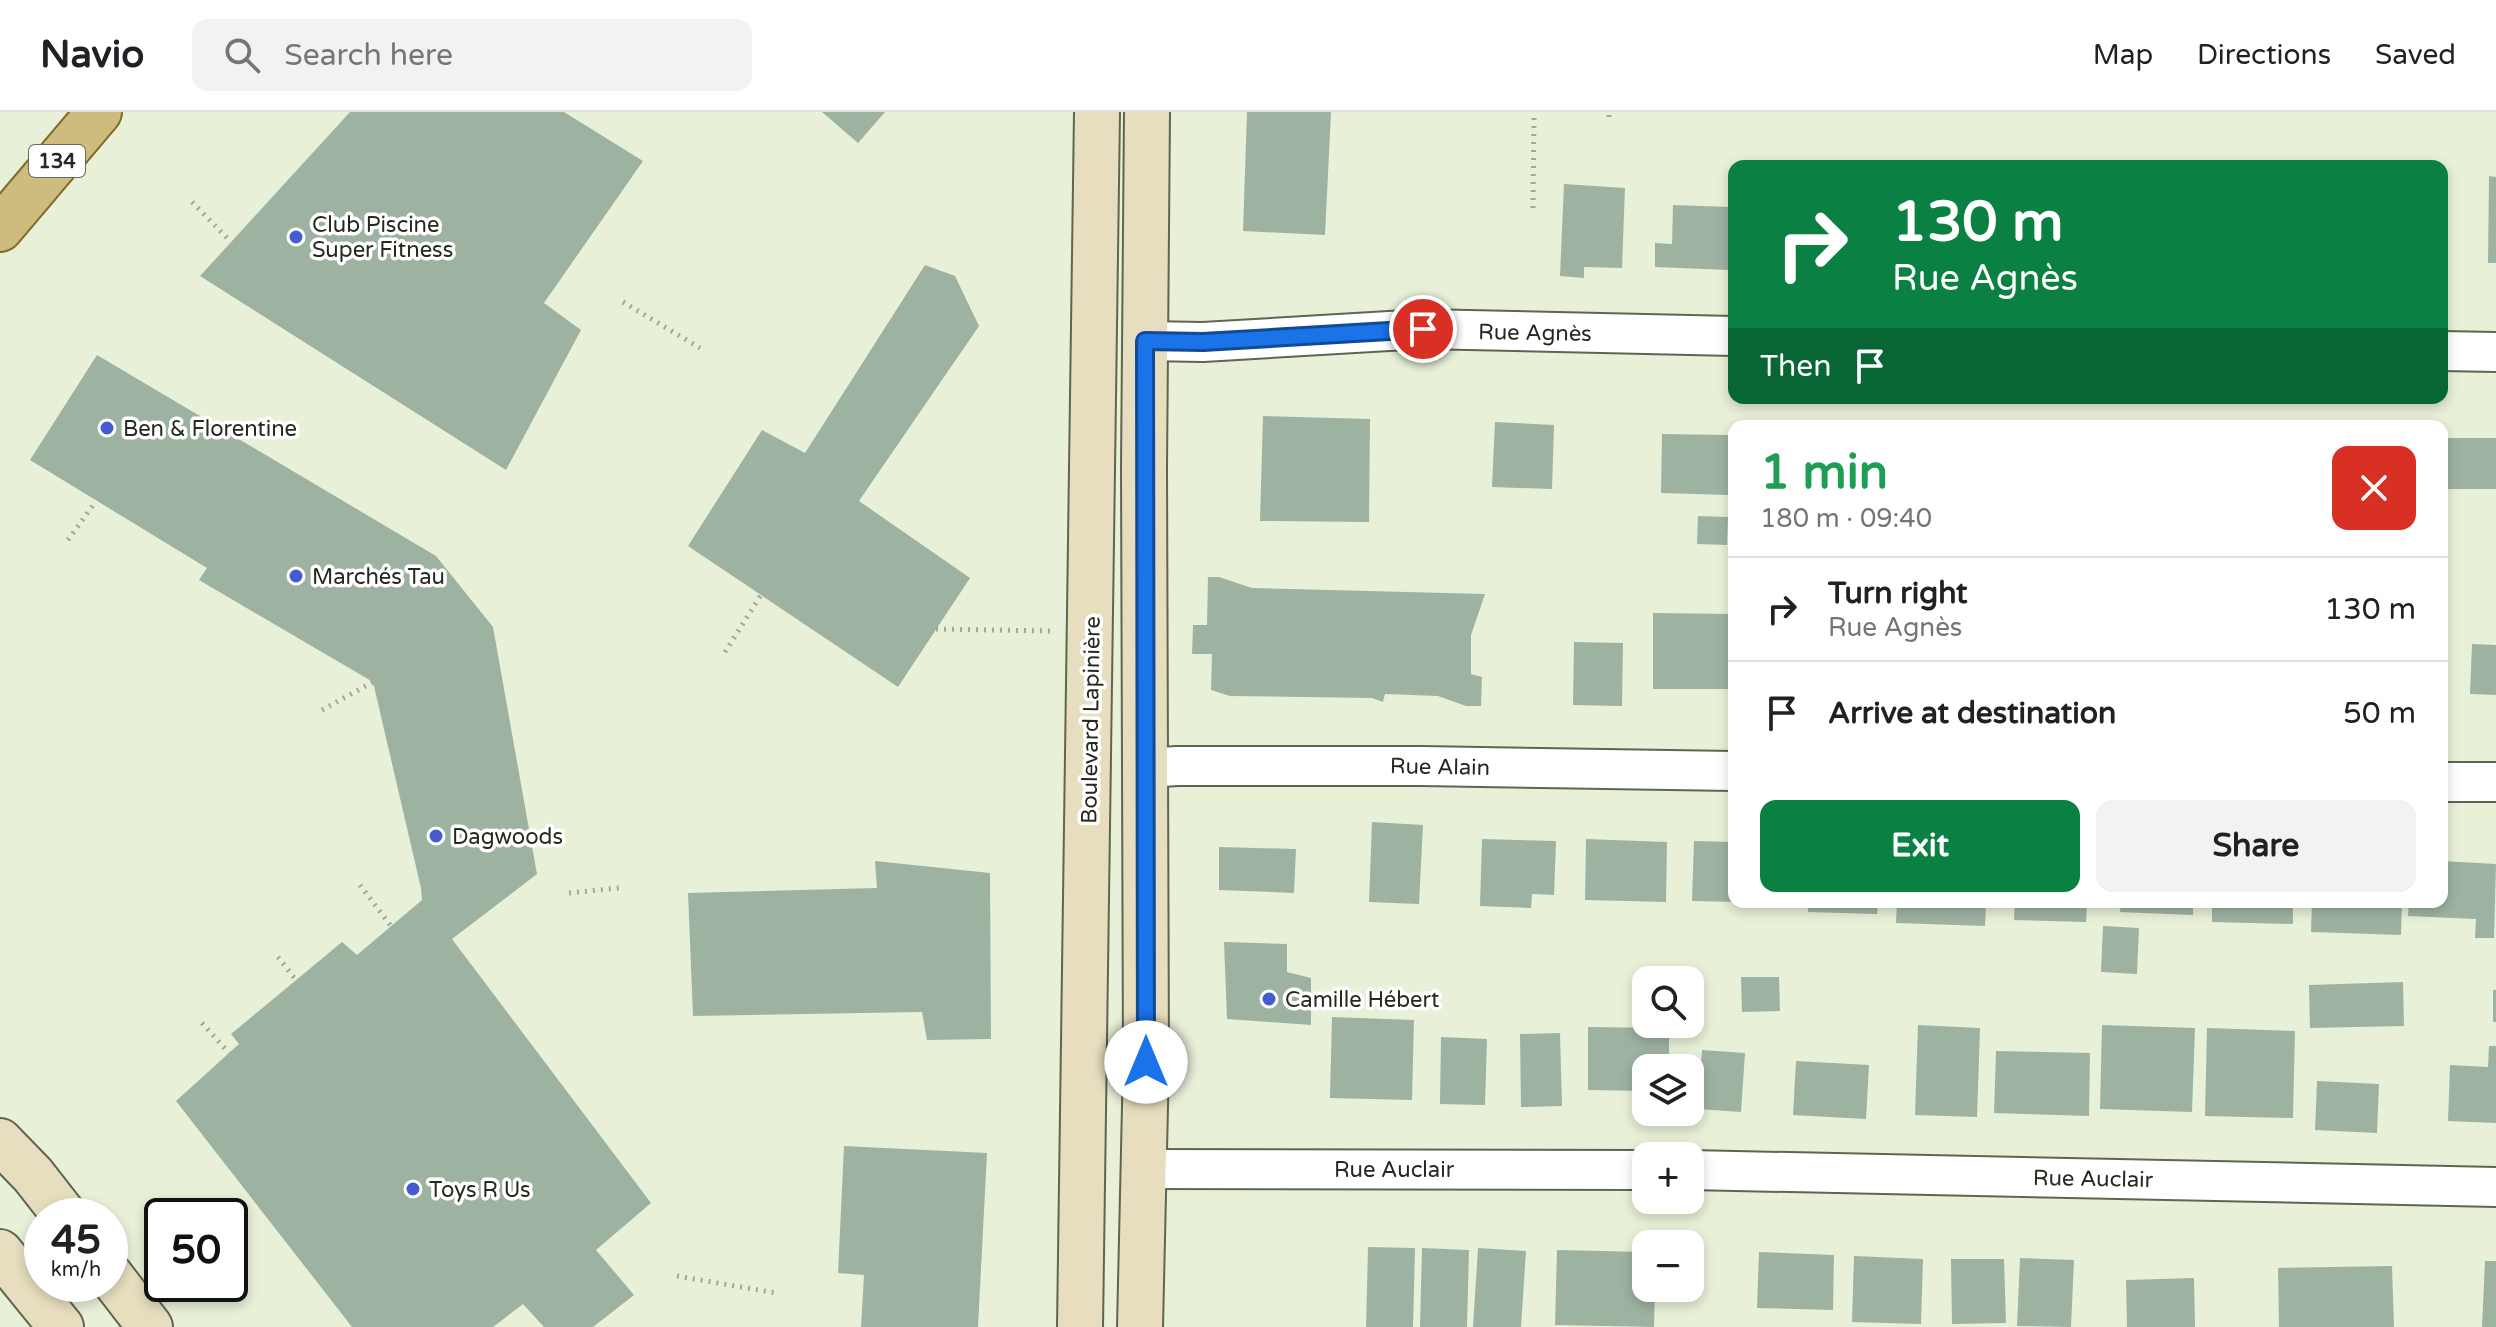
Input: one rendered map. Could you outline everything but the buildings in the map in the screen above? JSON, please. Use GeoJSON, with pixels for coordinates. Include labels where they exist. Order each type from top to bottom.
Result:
{"type":"FeatureCollection","features":[{"type":"Feature","properties":{"kind":"main road","name":"134"},"geometry":{"type":"LineString","coordinates":[[0,229],[99,112]]}},
{"type":"Feature","properties":{"kind":"main road","name":"Boulevard Lapinière"},"geometry":{"type":"LineString","coordinates":[[1080,1327],[1097,112]]}},
{"type":"Feature","properties":{"kind":"main road"},"geometry":{"type":"LineString","coordinates":[[1140,1327],[1146,1062],[1147,112]]}},
{"type":"Feature","properties":{"kind":"main road"},"geometry":{"type":"LineString","coordinates":[[0,1141],[51,1198]]}},
{"type":"Feature","properties":{"kind":"main road"},"geometry":{"type":"LineString","coordinates":[[0,1252],[61,1327]]}},
{"type":"Feature","properties":{"kind":"main road"},"geometry":{"type":"LineString","coordinates":[[128,1298],[150,1327]]}},
{"type":"Feature","properties":{"kind":"street","name":"Rue Agnès"},"geometry":{"type":"LineString","coordinates":[[1145,341],[1203,342],[1423,329],[1728,336]]}},
{"type":"Feature","properties":{"kind":"street"},"geometry":{"type":"LineString","coordinates":[[2448,351],[2496,352]]}},
{"type":"Feature","properties":{"kind":"street","name":"Rue Alain"},"geometry":{"type":"LineString","coordinates":[[1146,768],[1421,766],[1728,771]]}},
{"type":"Feature","properties":{"kind":"street"},"geometry":{"type":"LineString","coordinates":[[2448,782],[2496,782]]}},
{"type":"Feature","properties":{"kind":"street","name":"Rue Auclair"},"geometry":{"type":"LineString","coordinates":[[1142,1169],[1632,1170]]}},
{"type":"Feature","properties":{"kind":"street","name":"Rue Auclair"},"geometry":{"type":"LineString","coordinates":[[1704,1170],[2496,1187]]}},
{"type":"Feature","properties":{"kind":"path"},"geometry":{"type":"LineString","coordinates":[[1533,208],[1534,116]]}},
{"type":"Feature","properties":{"kind":"path"},"geometry":{"type":"LineString","coordinates":[[192,202],[231,242]]}},
{"type":"Feature","properties":{"kind":"path"},"geometry":{"type":"LineString","coordinates":[[623,302],[700,348]]}},
{"type":"Feature","properties":{"kind":"path"},"geometry":{"type":"LineString","coordinates":[[68,540],[96,501]]}},
{"type":"Feature","properties":{"kind":"path"},"geometry":{"type":"LineString","coordinates":[[725,652],[761,595]]}},
{"type":"Feature","properties":{"kind":"path"},"geometry":{"type":"LineString","coordinates":[[936,629],[1063,631]]}},
{"type":"Feature","properties":{"kind":"path"},"geometry":{"type":"LineString","coordinates":[[322,710],[373,682]]}},
{"type":"Feature","properties":{"kind":"path"},"geometry":{"type":"LineString","coordinates":[[360,885],[391,926]]}},
{"type":"Feature","properties":{"kind":"path"},"geometry":{"type":"LineString","coordinates":[[569,893],[619,888]]}},
{"type":"Feature","properties":{"kind":"path"},"geometry":{"type":"LineString","coordinates":[[278,957],[296,980]]}},
{"type":"Feature","properties":{"kind":"path"},"geometry":{"type":"LineString","coordinates":[[202,1023],[229,1053]]}},
{"type":"Feature","properties":{"kind":"path"},"geometry":{"type":"LineString","coordinates":[[677,1276],[776,1293]]}},
{"type":"Feature","properties":{"kind":"place","name":"Club Piscine Super Fitness"},"geometry":{"type":"Point","coordinates":[296,237]}},
{"type":"Feature","properties":{"kind":"place","name":"Ben & Florentine"},"geometry":{"type":"Point","coordinates":[107,428]}},
{"type":"Feature","properties":{"kind":"place","name":"Marchés Tau"},"geometry":{"type":"Point","coordinates":[296,576]}},
{"type":"Feature","properties":{"kind":"place","name":"Dagwoods"},"geometry":{"type":"Point","coordinates":[436,836]}},
{"type":"Feature","properties":{"kind":"place","name":"Camille Hébert"},"geometry":{"type":"Point","coordinates":[1269,999]}},
{"type":"Feature","properties":{"kind":"place","name":"Toys R Us"},"geometry":{"type":"Point","coordinates":[413,1189]}},
{"type":"Feature","properties":{"kind":"route"},"geometry":{"type":"LineString","coordinates":[[1146,1062],[1145,341],[1203,342],[1423,329]]}}]}
